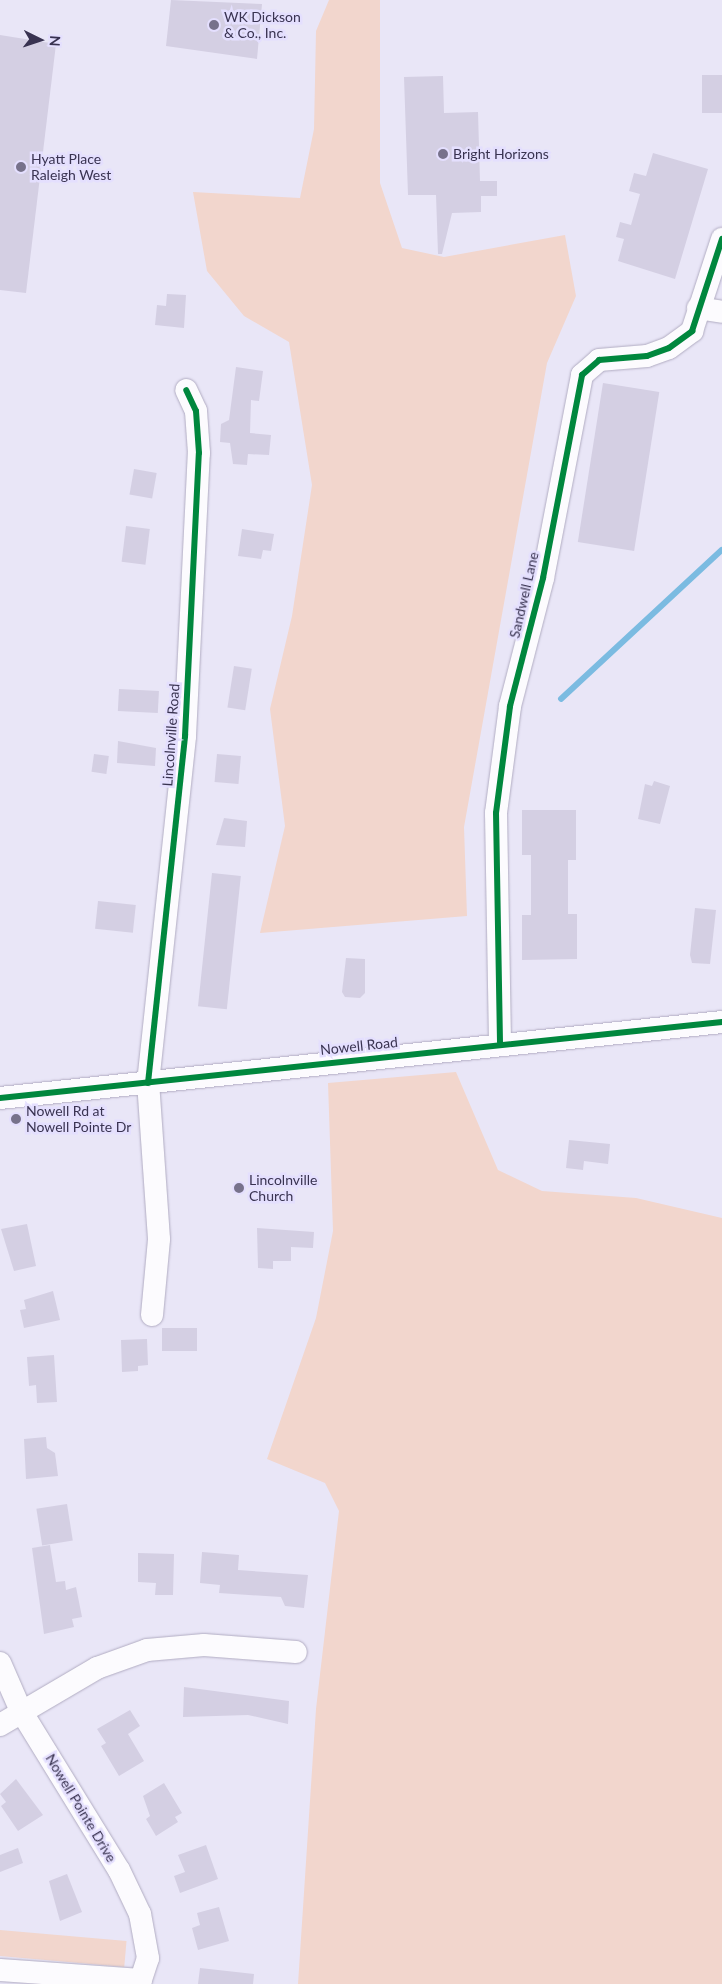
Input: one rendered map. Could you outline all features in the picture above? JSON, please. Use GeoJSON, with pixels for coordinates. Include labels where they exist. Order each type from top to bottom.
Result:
{"type":"FeatureCollection","features":[{"type":"Feature","properties":{"kind":"street","name":"Sandwell Lane"},"geometry":{"type":"LineString","coordinates":[[500,1042],[496,813],[510,706],[543,578],[582,375],[600,360],[647,356],[670,348],[692,331],[698,308],[721,247]]}},
{"type":"Feature","properties":{"kind":"street"},"geometry":{"type":"LineString","coordinates":[[698,308],[722,312]]}},
{"type":"Feature","properties":{"kind":"street","name":"Lincolnville Road"},"geometry":{"type":"LineString","coordinates":[[152,1315],[159,1239],[148,1083],[185,736],[200,453],[196,411],[186,390]]}},
{"type":"Feature","properties":{"kind":"street","name":"Nowell Road"},"geometry":{"type":"LineString","coordinates":[[0,1098],[148,1083],[500,1042],[722,1022]]}},
{"type":"Feature","properties":{"kind":"street"},"geometry":{"type":"LineString","coordinates":[[0,1725],[97,1668],[147,1650],[233,1645],[296,1652]]}},
{"type":"Feature","properties":{"kind":"street","name":"Nowell Pointe Drive"},"geometry":{"type":"LineString","coordinates":[[0,1663],[21,1711],[119,1870],[140,1914],[148,1958],[142,1982]]}},
{"type":"Feature","properties":{"kind":"street"},"geometry":{"type":"LineString","coordinates":[[0,1970],[142,1982]]}},
{"type":"Feature","properties":{"kind":"shaded area"},"geometry":{"type":"Polygon","coordinates":[[[329,0],[380,0],[380,183],[402,248],[444,257],[565,235],[576,296],[547,363],[464,827],[467,916],[260,933],[285,826],[270,709],[292,616],[312,485],[289,342],[244,316],[207,271],[193,192],[300,198],[314,129],[316,31],[329,0]]]}},
{"type":"Feature","properties":{"kind":"shaded area"},"geometry":{"type":"Polygon","coordinates":[[[456,1072],[498,1170],[542,1191],[636,1198],[722,1218],[722,1984],[298,1984],[316,1709],[339,1511],[325,1483],[267,1459],[316,1318],[333,1231],[328,1083],[456,1072]]]}},
{"type":"Feature","properties":{"kind":"shaded area"},"geometry":{"type":"Polygon","coordinates":[[[0,1930],[127,1941],[124,1967],[0,1956],[0,1930]]]}},
{"type":"Feature","properties":{"kind":"building","name":"WK Dickson & Co., Inc."},"geometry":{"type":"Polygon","coordinates":[[[171,0],[262,4],[257,59],[166,46],[171,0]]]}},
{"type":"Feature","properties":{"kind":"building","name":"Hyatt Place Raleigh West"},"geometry":{"type":"Polygon","coordinates":[[[0,35],[56,44],[26,293],[0,290],[0,35]]]}},
{"type":"Feature","properties":{"kind":"building"},"geometry":{"type":"Polygon","coordinates":[[[702,75],[722,75],[722,113],[702,113],[702,75]]]}},
{"type":"Feature","properties":{"kind":"building","name":"Bright Horizons"},"geometry":{"type":"Polygon","coordinates":[[[443,76],[444,113],[478,112],[480,181],[497,181],[497,196],[481,196],[481,212],[452,213],[442,254],[438,254],[436,195],[408,195],[404,77],[443,76]]]}},
{"type":"Feature","properties":{"kind":"building"},"geometry":{"type":"Polygon","coordinates":[[[653,153],[708,169],[675,279],[618,261],[624,239],[616,237],[620,222],[631,225],[640,194],[629,191],[634,173],[646,176],[653,153]]]}},
{"type":"Feature","properties":{"kind":"building"},"geometry":{"type":"Polygon","coordinates":[[[167,294],[186,295],[184,328],[155,325],[157,305],[166,306],[167,294]]]}},
{"type":"Feature","properties":{"kind":"building"},"geometry":{"type":"Polygon","coordinates":[[[236,367],[263,371],[259,401],[251,400],[250,433],[271,435],[269,455],[248,454],[247,465],[233,464],[230,443],[220,442],[221,424],[229,420],[236,367]]]}},
{"type":"Feature","properties":{"kind":"building"},"geometry":{"type":"Polygon","coordinates":[[[603,383],[659,392],[634,551],[578,542],[603,383]]]}},
{"type":"Feature","properties":{"kind":"building"},"geometry":{"type":"Polygon","coordinates":[[[134,469],[157,473],[152,499],[129,495],[134,469]]]}},
{"type":"Feature","properties":{"kind":"building"},"geometry":{"type":"Polygon","coordinates":[[[126,526],[150,529],[145,565],[122,562],[126,526]]]}},
{"type":"Feature","properties":{"kind":"building"},"geometry":{"type":"Polygon","coordinates":[[[242,529],[274,534],[271,551],[263,550],[261,559],[238,556],[242,529]]]}},
{"type":"Feature","properties":{"kind":"building"},"geometry":{"type":"Polygon","coordinates":[[[234,666],[252,669],[245,710],[227,707],[234,666]]]}},
{"type":"Feature","properties":{"kind":"building"},"geometry":{"type":"Polygon","coordinates":[[[119,689],[159,691],[158,713],[118,711],[119,689]]]}},
{"type":"Feature","properties":{"kind":"building"},"geometry":{"type":"Polygon","coordinates":[[[118,741],[156,748],[155,766],[117,763],[118,741]]]}},
{"type":"Feature","properties":{"kind":"building"},"geometry":{"type":"Polygon","coordinates":[[[94,754],[109,756],[106,774],[91,772],[94,754]]]}},
{"type":"Feature","properties":{"kind":"building"},"geometry":{"type":"Polygon","coordinates":[[[217,754],[241,756],[238,784],[215,782],[217,754]]]}},
{"type":"Feature","properties":{"kind":"building"},"geometry":{"type":"Polygon","coordinates":[[[654,781],[670,786],[660,824],[638,819],[645,784],[652,786],[654,781]]]}},
{"type":"Feature","properties":{"kind":"building"},"geometry":{"type":"Polygon","coordinates":[[[522,810],[576,810],[576,860],[568,860],[568,914],[577,914],[577,959],[522,960],[522,915],[531,915],[531,855],[522,855],[522,810]]]}},
{"type":"Feature","properties":{"kind":"building"},"geometry":{"type":"Polygon","coordinates":[[[224,818],[247,821],[245,847],[216,845],[224,818]]]}},
{"type":"Feature","properties":{"kind":"building"},"geometry":{"type":"Polygon","coordinates":[[[212,873],[241,876],[227,1009],[198,1006],[212,873]]]}},
{"type":"Feature","properties":{"kind":"building"},"geometry":{"type":"Polygon","coordinates":[[[98,901],[136,905],[133,933],[95,929],[98,901]]]}},
{"type":"Feature","properties":{"kind":"building"},"geometry":{"type":"Polygon","coordinates":[[[695,908],[716,910],[710,964],[692,963],[690,955],[695,908]]]}},
{"type":"Feature","properties":{"kind":"building"},"geometry":{"type":"Polygon","coordinates":[[[346,958],[365,959],[365,993],[360,998],[345,997],[342,992],[346,958]]]}},
{"type":"Feature","properties":{"kind":"building"},"geometry":{"type":"Polygon","coordinates":[[[569,1140],[610,1144],[608,1164],[584,1161],[583,1170],[566,1168],[569,1140]]]}},
{"type":"Feature","properties":{"kind":"building"},"geometry":{"type":"Polygon","coordinates":[[[27,1224],[36,1266],[14,1271],[1,1229],[27,1224]]]}},
{"type":"Feature","properties":{"kind":"building"},"geometry":{"type":"Polygon","coordinates":[[[257,1228],[314,1232],[313,1248],[291,1247],[291,1261],[273,1261],[273,1269],[258,1268],[257,1228]]]}},
{"type":"Feature","properties":{"kind":"building"},"geometry":{"type":"Polygon","coordinates":[[[53,1291],[60,1320],[24,1328],[20,1310],[26,1309],[24,1300],[53,1291]]]}},
{"type":"Feature","properties":{"kind":"building"},"geometry":{"type":"Polygon","coordinates":[[[162,1328],[197,1328],[197,1351],[162,1351],[162,1328]]]}},
{"type":"Feature","properties":{"kind":"building"},"geometry":{"type":"Polygon","coordinates":[[[147,1339],[148,1365],[138,1366],[138,1371],[122,1372],[121,1340],[147,1339]]]}},
{"type":"Feature","properties":{"kind":"building"},"geometry":{"type":"Polygon","coordinates":[[[54,1355],[57,1402],[37,1403],[36,1385],[29,1386],[27,1357],[54,1355]]]}},
{"type":"Feature","properties":{"kind":"building"},"geometry":{"type":"Polygon","coordinates":[[[46,1437],[47,1448],[55,1453],[58,1476],[26,1479],[24,1439],[46,1437]]]}},
{"type":"Feature","properties":{"kind":"building"},"geometry":{"type":"Polygon","coordinates":[[[67,1504],[73,1541],[42,1545],[36,1509],[67,1504]]]}},
{"type":"Feature","properties":{"kind":"building"},"geometry":{"type":"Polygon","coordinates":[[[50,1545],[56,1582],[65,1581],[66,1590],[76,1587],[82,1617],[72,1619],[74,1627],[44,1634],[32,1548],[50,1545]]]}},
{"type":"Feature","properties":{"kind":"building"},"geometry":{"type":"Polygon","coordinates":[[[202,1552],[239,1555],[238,1570],[308,1575],[304,1608],[285,1606],[281,1597],[219,1593],[220,1585],[200,1583],[202,1552]]]}},
{"type":"Feature","properties":{"kind":"building"},"geometry":{"type":"Polygon","coordinates":[[[138,1553],[174,1554],[173,1595],[155,1595],[156,1583],[138,1582],[138,1553]]]}},
{"type":"Feature","properties":{"kind":"building"},"geometry":{"type":"Polygon","coordinates":[[[184,1687],[289,1701],[288,1724],[248,1715],[183,1717],[184,1687]]]}},
{"type":"Feature","properties":{"kind":"building"},"geometry":{"type":"Polygon","coordinates":[[[130,1710],[140,1726],[128,1734],[144,1761],[119,1776],[101,1746],[106,1743],[97,1729],[130,1710]]]}},
{"type":"Feature","properties":{"kind":"building"},"geometry":{"type":"Polygon","coordinates":[[[16,1779],[43,1815],[18,1831],[1,1806],[6,1802],[0,1794],[16,1779]]]}},
{"type":"Feature","properties":{"kind":"building"},"geometry":{"type":"Polygon","coordinates":[[[164,1783],[182,1813],[175,1817],[178,1822],[156,1836],[146,1819],[150,1816],[143,1796],[164,1783]]]}},
{"type":"Feature","properties":{"kind":"building"},"geometry":{"type":"Polygon","coordinates":[[[206,1845],[218,1879],[180,1893],[174,1876],[185,1872],[178,1855],[206,1845]]]}},
{"type":"Feature","properties":{"kind":"building"},"geometry":{"type":"Polygon","coordinates":[[[18,1848],[23,1863],[0,1872],[0,1855],[18,1848]]]}},
{"type":"Feature","properties":{"kind":"building"},"geometry":{"type":"Polygon","coordinates":[[[67,1874],[82,1912],[60,1921],[49,1881],[67,1874]]]}},
{"type":"Feature","properties":{"kind":"building"},"geometry":{"type":"Polygon","coordinates":[[[219,1907],[229,1941],[198,1950],[192,1928],[200,1925],[197,1913],[219,1907]]]}},
{"type":"Feature","properties":{"kind":"building"},"geometry":{"type":"Polygon","coordinates":[[[200,1968],[254,1974],[253,1984],[198,1984],[200,1968]]]}},
{"type":"Feature","properties":{"kind":"waterway"},"geometry":{"type":"LineString","coordinates":[[561,699],[722,550]]}},
{"type":"Feature","properties":{"kind":"cycle path"},"geometry":{"type":"LineString","coordinates":[[500,1042],[496,813],[510,706],[543,578],[582,375],[599,360],[647,356],[669,348],[692,331],[722,239]]}},
{"type":"Feature","properties":{"kind":"cycle path"},"geometry":{"type":"LineString","coordinates":[[148,1083],[185,736],[199,453],[196,411],[186,390]]}},
{"type":"Feature","properties":{"kind":"cycle path"},"geometry":{"type":"LineString","coordinates":[[0,1098],[722,1022]]}},
{"type":"Feature","properties":{"kind":"place","name":"WK Dickson & Co., Inc."},"geometry":{"type":"Point","coordinates":[214,25]}},
{"type":"Feature","properties":{"kind":"place","name":"Bright Horizons"},"geometry":{"type":"Point","coordinates":[443,154]}},
{"type":"Feature","properties":{"kind":"place","name":"Hyatt Place Raleigh West"},"geometry":{"type":"Point","coordinates":[21,167]}},
{"type":"Feature","properties":{"kind":"place","name":"Nowell Rd at Nowell Pointe Dr"},"geometry":{"type":"Point","coordinates":[16,1119]}},
{"type":"Feature","properties":{"kind":"place","name":"Lincolnville Church"},"geometry":{"type":"Point","coordinates":[239,1188]}}]}
